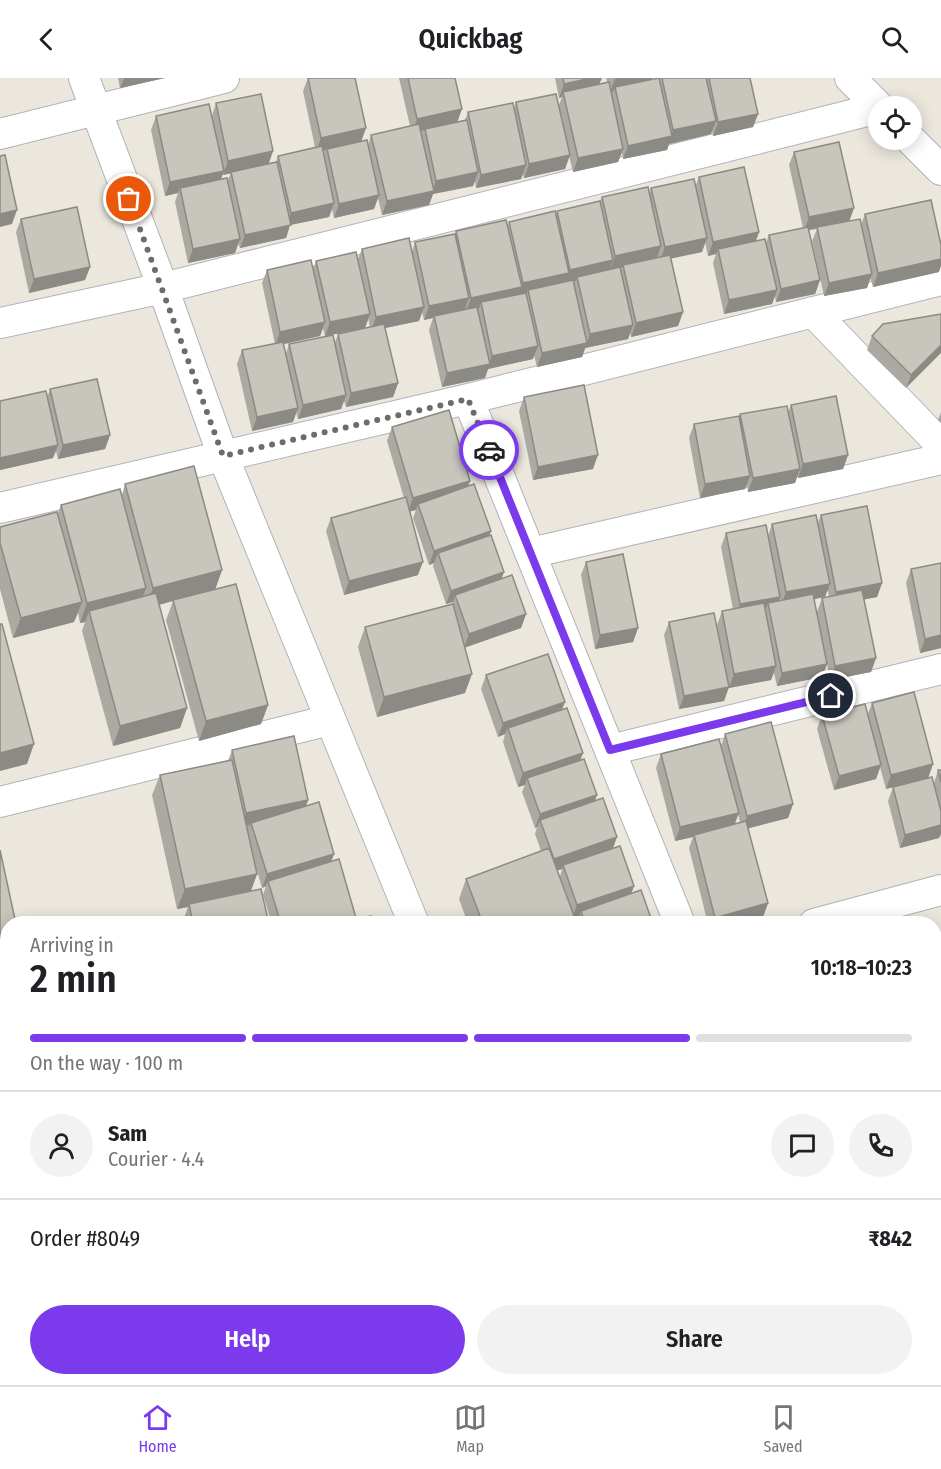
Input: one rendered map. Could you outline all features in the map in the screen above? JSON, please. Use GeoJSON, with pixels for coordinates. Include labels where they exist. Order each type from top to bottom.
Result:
{"type":"FeatureCollection","features":[{"type":"Feature","properties":{"kind":"street"},"geometry":{"type":"LineString","coordinates":[[84,78],[223,456],[411,916]]}},
{"type":"Feature","properties":{"kind":"street"},"geometry":{"type":"LineString","coordinates":[[0,134],[224,78]]}},
{"type":"Feature","properties":{"kind":"street"},"geometry":{"type":"LineString","coordinates":[[850,78],[868,97]]}},
{"type":"Feature","properties":{"kind":"street"},"geometry":{"type":"LineString","coordinates":[[0,323],[163,288],[868,111]]}},
{"type":"Feature","properties":{"kind":"street"},"geometry":{"type":"LineString","coordinates":[[921,150],[941,170]]}},
{"type":"Feature","properties":{"kind":"street"},"geometry":{"type":"LineString","coordinates":[[0,508],[468,399],[941,280]]}},
{"type":"Feature","properties":{"kind":"street"},"geometry":{"type":"LineString","coordinates":[[813,312],[941,445]]}},
{"type":"Feature","properties":{"kind":"street"},"geometry":{"type":"LineString","coordinates":[[468,399],[677,916]]}},
{"type":"Feature","properties":{"kind":"street"},"geometry":{"type":"LineString","coordinates":[[530,553],[941,459]]}},
{"type":"Feature","properties":{"kind":"street"},"geometry":{"type":"LineString","coordinates":[[610,750],[941,669]]}},
{"type":"Feature","properties":{"kind":"street"},"geometry":{"type":"LineString","coordinates":[[0,802],[330,720]]}},
{"type":"Feature","properties":{"kind":"street"},"geometry":{"type":"LineString","coordinates":[[844,916],[941,890]]}},
{"type":"Feature","properties":{"kind":"building"},"geometry":{"type":"Polygon","coordinates":[[[308,78],[355,78],[366,128],[321,138],[308,78]]]}},
{"type":"Feature","properties":{"kind":"building"},"geometry":{"type":"Polygon","coordinates":[[[408,78],[455,78],[462,109],[417,119],[408,78]]]}},
{"type":"Feature","properties":{"kind":"building"},"geometry":{"type":"Polygon","coordinates":[[[563,78],[591,78],[564,84],[563,78]]]}},
{"type":"Feature","properties":{"kind":"building"},"geometry":{"type":"Polygon","coordinates":[[[659,78],[672,136],[628,146],[615,87],[659,78]]]}},
{"type":"Feature","properties":{"kind":"building"},"geometry":{"type":"Polygon","coordinates":[[[662,78],[706,78],[716,121],[673,130],[662,78]]]}},
{"type":"Feature","properties":{"kind":"building"},"geometry":{"type":"Polygon","coordinates":[[[709,78],[750,78],[758,114],[718,122],[709,78]]]}},
{"type":"Feature","properties":{"kind":"building"},"geometry":{"type":"Polygon","coordinates":[[[609,82],[623,149],[578,158],[563,92],[609,82]]]}},
{"type":"Feature","properties":{"kind":"building"},"geometry":{"type":"Polygon","coordinates":[[[261,94],[273,151],[228,161],[216,103],[261,94]]]}},
{"type":"Feature","properties":{"kind":"building"},"geometry":{"type":"Polygon","coordinates":[[[556,94],[570,155],[529,164],[516,102],[556,94]]]}},
{"type":"Feature","properties":{"kind":"building"},"geometry":{"type":"Polygon","coordinates":[[[513,103],[526,165],[481,175],[468,112],[513,103]]]}},
{"type":"Feature","properties":{"kind":"building"},"geometry":{"type":"Polygon","coordinates":[[[209,104],[224,171],[170,182],[156,116],[209,104]]]}},
{"type":"Feature","properties":{"kind":"building"},"geometry":{"type":"Polygon","coordinates":[[[467,120],[478,172],[436,181],[425,129],[467,120]]]}},
{"type":"Feature","properties":{"kind":"building"},"geometry":{"type":"Polygon","coordinates":[[[419,124],[434,191],[387,201],[371,135],[419,124]]]}},
{"type":"Feature","properties":{"kind":"building"},"geometry":{"type":"Polygon","coordinates":[[[367,140],[379,195],[339,204],[327,149],[367,140]]]}},
{"type":"Feature","properties":{"kind":"building"},"geometry":{"type":"Polygon","coordinates":[[[839,142],[854,208],[809,217],[794,152],[839,142]]]}},
{"type":"Feature","properties":{"kind":"building"},"geometry":{"type":"Polygon","coordinates":[[[322,146],[334,203],[291,213],[278,156],[322,146]]]}},
{"type":"Feature","properties":{"kind":"building"},"geometry":{"type":"Polygon","coordinates":[[[5,155],[17,210],[0,214],[0,156],[5,155]]]}},
{"type":"Feature","properties":{"kind":"building"},"geometry":{"type":"Polygon","coordinates":[[[277,162],[291,225],[245,235],[231,172],[277,162]]]}},
{"type":"Feature","properties":{"kind":"building"},"geometry":{"type":"Polygon","coordinates":[[[744,167],[759,232],[713,242],[699,177],[744,167]]]}},
{"type":"Feature","properties":{"kind":"building"},"geometry":{"type":"Polygon","coordinates":[[[227,178],[240,239],[193,249],[180,188],[227,178]]]}},
{"type":"Feature","properties":{"kind":"building"},"geometry":{"type":"Polygon","coordinates":[[[694,179],[707,238],[665,247],[651,188],[694,179]]]}},
{"type":"Feature","properties":{"kind":"building"},"geometry":{"type":"Polygon","coordinates":[[[648,187],[661,246],[615,256],[602,197],[648,187]]]}},
{"type":"Feature","properties":{"kind":"building"},"geometry":{"type":"Polygon","coordinates":[[[931,200],[941,245],[941,259],[878,273],[865,214],[931,200]]]}},
{"type":"Feature","properties":{"kind":"building"},"geometry":{"type":"Polygon","coordinates":[[[600,201],[613,260],[570,270],[557,211],[600,201]]]}},
{"type":"Feature","properties":{"kind":"building"},"geometry":{"type":"Polygon","coordinates":[[[77,207],[90,267],[34,279],[21,219],[77,207]]]}},
{"type":"Feature","properties":{"kind":"building"},"geometry":{"type":"Polygon","coordinates":[[[555,211],[569,273],[523,283],[509,222],[555,211]]]}},
{"type":"Feature","properties":{"kind":"building"},"geometry":{"type":"Polygon","coordinates":[[[860,219],[872,274],[829,283],[817,227],[860,219]]]}},
{"type":"Feature","properties":{"kind":"building"},"geometry":{"type":"Polygon","coordinates":[[[506,220],[522,287],[471,298],[456,231],[506,220]]]}},
{"type":"Feature","properties":{"kind":"building"},"geometry":{"type":"Polygon","coordinates":[[[808,227],[820,280],[781,289],[769,235],[808,227]]]}},
{"type":"Feature","properties":{"kind":"building"},"geometry":{"type":"Polygon","coordinates":[[[455,234],[469,298],[429,306],[415,242],[455,234]]]}},
{"type":"Feature","properties":{"kind":"building"},"geometry":{"type":"Polygon","coordinates":[[[409,238],[424,307],[376,317],[362,249],[409,238]]]}},
{"type":"Feature","properties":{"kind":"building"},"geometry":{"type":"Polygon","coordinates":[[[765,239],[777,290],[729,300],[718,249],[765,239]]]}},
{"type":"Feature","properties":{"kind":"building"},"geometry":{"type":"Polygon","coordinates":[[[356,252],[370,314],[330,322],[316,261],[356,252]]]}},
{"type":"Feature","properties":{"kind":"building"},"geometry":{"type":"Polygon","coordinates":[[[670,255],[683,312],[636,323],[623,265],[670,255]]]}},
{"type":"Feature","properties":{"kind":"building"},"geometry":{"type":"Polygon","coordinates":[[[311,260],[325,322],[280,332],[267,270],[311,260]]]}},
{"type":"Feature","properties":{"kind":"building"},"geometry":{"type":"Polygon","coordinates":[[[620,267],[633,325],[590,334],[577,277],[620,267]]]}},
{"type":"Feature","properties":{"kind":"building"},"geometry":{"type":"Polygon","coordinates":[[[573,280],[587,343],[542,353],[528,290],[573,280]]]}},
{"type":"Feature","properties":{"kind":"building"},"geometry":{"type":"Polygon","coordinates":[[[526,293],[538,346],[492,356],[481,302],[526,293]]]}},
{"type":"Feature","properties":{"kind":"building"},"geometry":{"type":"Polygon","coordinates":[[[477,307],[490,364],[447,373],[434,316],[477,307]]]}},
{"type":"Feature","properties":{"kind":"building"},"geometry":{"type":"Polygon","coordinates":[[[941,314],[941,345],[911,375],[872,336],[883,324],[941,314]]]}},
{"type":"Feature","properties":{"kind":"building"},"geometry":{"type":"Polygon","coordinates":[[[384,324],[398,383],[351,393],[338,334],[384,324]]]}},
{"type":"Feature","properties":{"kind":"building"},"geometry":{"type":"Polygon","coordinates":[[[333,335],[346,395],[303,405],[289,344],[333,335]]]}},
{"type":"Feature","properties":{"kind":"building"},"geometry":{"type":"Polygon","coordinates":[[[283,342],[298,408],[257,417],[242,350],[283,342]]]}},
{"type":"Feature","properties":{"kind":"building"},"geometry":{"type":"Polygon","coordinates":[[[97,379],[110,435],[63,445],[50,389],[97,379]]]}},
{"type":"Feature","properties":{"kind":"building"},"geometry":{"type":"Polygon","coordinates":[[[584,385],[598,455],[538,467],[524,397],[584,385]]]}},
{"type":"Feature","properties":{"kind":"building"},"geometry":{"type":"Polygon","coordinates":[[[46,391],[58,445],[0,458],[0,401],[46,391]]]}},
{"type":"Feature","properties":{"kind":"building"},"geometry":{"type":"Polygon","coordinates":[[[836,396],[848,455],[803,464],[791,405],[836,396]]]}},
{"type":"Feature","properties":{"kind":"building"},"geometry":{"type":"Polygon","coordinates":[[[787,406],[800,469],[753,478],[740,414],[787,406]]]}},
{"type":"Feature","properties":{"kind":"building"},"geometry":{"type":"Polygon","coordinates":[[[449,410],[470,481],[413,498],[392,427],[449,410]]]}},
{"type":"Feature","properties":{"kind":"building"},"geometry":{"type":"Polygon","coordinates":[[[739,416],[750,476],[705,484],[694,424],[739,416]]]}},
{"type":"Feature","properties":{"kind":"building"},"geometry":{"type":"Polygon","coordinates":[[[194,466],[222,570],[153,588],[125,484],[194,466]]]}},
{"type":"Feature","properties":{"kind":"building"},"geometry":{"type":"Polygon","coordinates":[[[474,484],[491,531],[434,551],[418,504],[474,484]]]}},
{"type":"Feature","properties":{"kind":"building"},"geometry":{"type":"Polygon","coordinates":[[[120,489],[146,588],[87,603],[61,505],[120,489]]]}},
{"type":"Feature","properties":{"kind":"building"},"geometry":{"type":"Polygon","coordinates":[[[406,497],[423,562],[349,581],[331,518],[406,497]]]}},
{"type":"Feature","properties":{"kind":"building"},"geometry":{"type":"Polygon","coordinates":[[[867,506],[882,583],[836,592],[821,515],[867,506]]]}},
{"type":"Feature","properties":{"kind":"building"},"geometry":{"type":"Polygon","coordinates":[[[57,512],[82,602],[21,618],[0,543],[0,527],[57,512]]]}},
{"type":"Feature","properties":{"kind":"building"},"geometry":{"type":"Polygon","coordinates":[[[816,515],[830,584],[786,592],[772,524],[816,515]]]}},
{"type":"Feature","properties":{"kind":"building"},"geometry":{"type":"Polygon","coordinates":[[[766,525],[780,597],[740,604],[726,533],[766,525]]]}},
{"type":"Feature","properties":{"kind":"building"},"geometry":{"type":"Polygon","coordinates":[[[491,535],[504,572],[451,591],[438,553],[491,535]]]}},
{"type":"Feature","properties":{"kind":"building"},"geometry":{"type":"Polygon","coordinates":[[[623,554],[638,628],[600,635],[586,562],[623,554]]]}},
{"type":"Feature","properties":{"kind":"building"},"geometry":{"type":"Polygon","coordinates":[[[941,563],[941,635],[925,639],[911,569],[941,563]]]}},
{"type":"Feature","properties":{"kind":"building"},"geometry":{"type":"Polygon","coordinates":[[[512,575],[526,614],[469,634],[455,595],[512,575]]]}},
{"type":"Feature","properties":{"kind":"building"},"geometry":{"type":"Polygon","coordinates":[[[236,584],[268,705],[206,721],[173,600],[236,584]]]}},
{"type":"Feature","properties":{"kind":"building"},"geometry":{"type":"Polygon","coordinates":[[[862,590],[876,658],[835,666],[822,598],[862,590]]]}},
{"type":"Feature","properties":{"kind":"building"},"geometry":{"type":"Polygon","coordinates":[[[156,593],[187,708],[120,726],[89,611],[156,593]]]}},
{"type":"Feature","properties":{"kind":"building"},"geometry":{"type":"Polygon","coordinates":[[[813,594],[827,664],[782,673],[768,603],[813,594]]]}},
{"type":"Feature","properties":{"kind":"building"},"geometry":{"type":"Polygon","coordinates":[[[764,603],[776,666],[734,674],[722,611],[764,603]]]}},
{"type":"Feature","properties":{"kind":"building"},"geometry":{"type":"Polygon","coordinates":[[[453,604],[472,674],[384,697],[365,627],[453,604]]]}},
{"type":"Feature","properties":{"kind":"building"},"geometry":{"type":"Polygon","coordinates":[[[714,613],[729,687],[684,696],[669,622],[714,613]]]}},
{"type":"Feature","properties":{"kind":"building"},"geometry":{"type":"Polygon","coordinates":[[[0,624],[2,624],[34,744],[0,753],[0,624]]]}},
{"type":"Feature","properties":{"kind":"building"},"geometry":{"type":"Polygon","coordinates":[[[548,654],[565,702],[503,723],[486,675],[548,654]]]}},
{"type":"Feature","properties":{"kind":"building"},"geometry":{"type":"Polygon","coordinates":[[[914,692],[933,764],[891,775],[872,703],[914,692]]]}},
{"type":"Feature","properties":{"kind":"building"},"geometry":{"type":"Polygon","coordinates":[[[865,704],[881,765],[839,776],[822,715],[865,704]]]}},
{"type":"Feature","properties":{"kind":"building"},"geometry":{"type":"Polygon","coordinates":[[[567,708],[583,753],[523,773],[508,728],[567,708]]]}},
{"type":"Feature","properties":{"kind":"building"},"geometry":{"type":"Polygon","coordinates":[[[771,722],[793,804],[747,816],[725,734],[771,722]]]}},
{"type":"Feature","properties":{"kind":"building"},"geometry":{"type":"Polygon","coordinates":[[[294,736],[308,800],[246,813],[232,750],[294,736]]]}},
{"type":"Feature","properties":{"kind":"building"},"geometry":{"type":"Polygon","coordinates":[[[719,739],[739,813],[680,827],[661,754],[719,739]]]}},
{"type":"Feature","properties":{"kind":"building"},"geometry":{"type":"Polygon","coordinates":[[[584,759],[597,795],[540,814],[527,778],[584,759]]]}},
{"type":"Feature","properties":{"kind":"building"},"geometry":{"type":"Polygon","coordinates":[[[232,760],[257,874],[185,889],[160,775],[232,760]]]}},
{"type":"Feature","properties":{"kind":"building"},"geometry":{"type":"Polygon","coordinates":[[[932,777],[941,811],[941,825],[905,835],[893,787],[932,777]]]}},
{"type":"Feature","properties":{"kind":"building"},"geometry":{"type":"Polygon","coordinates":[[[603,798],[617,837],[554,859],[540,820],[603,798]]]}},
{"type":"Feature","properties":{"kind":"building"},"geometry":{"type":"Polygon","coordinates":[[[319,802],[334,854],[267,874],[251,823],[319,802]]]}},
{"type":"Feature","properties":{"kind":"building"},"geometry":{"type":"Polygon","coordinates":[[[746,821],[768,903],[714,916],[694,835],[746,821]]]}},
{"type":"Feature","properties":{"kind":"building"},"geometry":{"type":"Polygon","coordinates":[[[620,846],[634,886],[577,905],[563,865],[620,846]]]}},
{"type":"Feature","properties":{"kind":"building"},"geometry":{"type":"Polygon","coordinates":[[[549,848],[574,916],[480,916],[466,879],[549,848]]]}},
{"type":"Feature","properties":{"kind":"building"},"geometry":{"type":"Polygon","coordinates":[[[0,850],[14,916],[0,916],[0,850]]]}},
{"type":"Feature","properties":{"kind":"building"},"geometry":{"type":"Polygon","coordinates":[[[339,859],[355,916],[279,916],[268,881],[339,859]]]}},
{"type":"Feature","properties":{"kind":"building"},"geometry":{"type":"Polygon","coordinates":[[[261,889],[267,916],[191,916],[189,904],[261,889]]]}},
{"type":"Feature","properties":{"kind":"building"},"geometry":{"type":"Polygon","coordinates":[[[641,890],[650,916],[583,916],[581,911],[641,890]]]}},
{"type":"Feature","properties":{"kind":"way so far"},"geometry":{"type":"LineString","coordinates":[[129,199],[223,456],[468,399],[489,450]]}},
{"type":"Feature","properties":{"kind":"route"},"geometry":{"type":"LineString","coordinates":[[489,450],[610,750],[831,696]]}}]}
